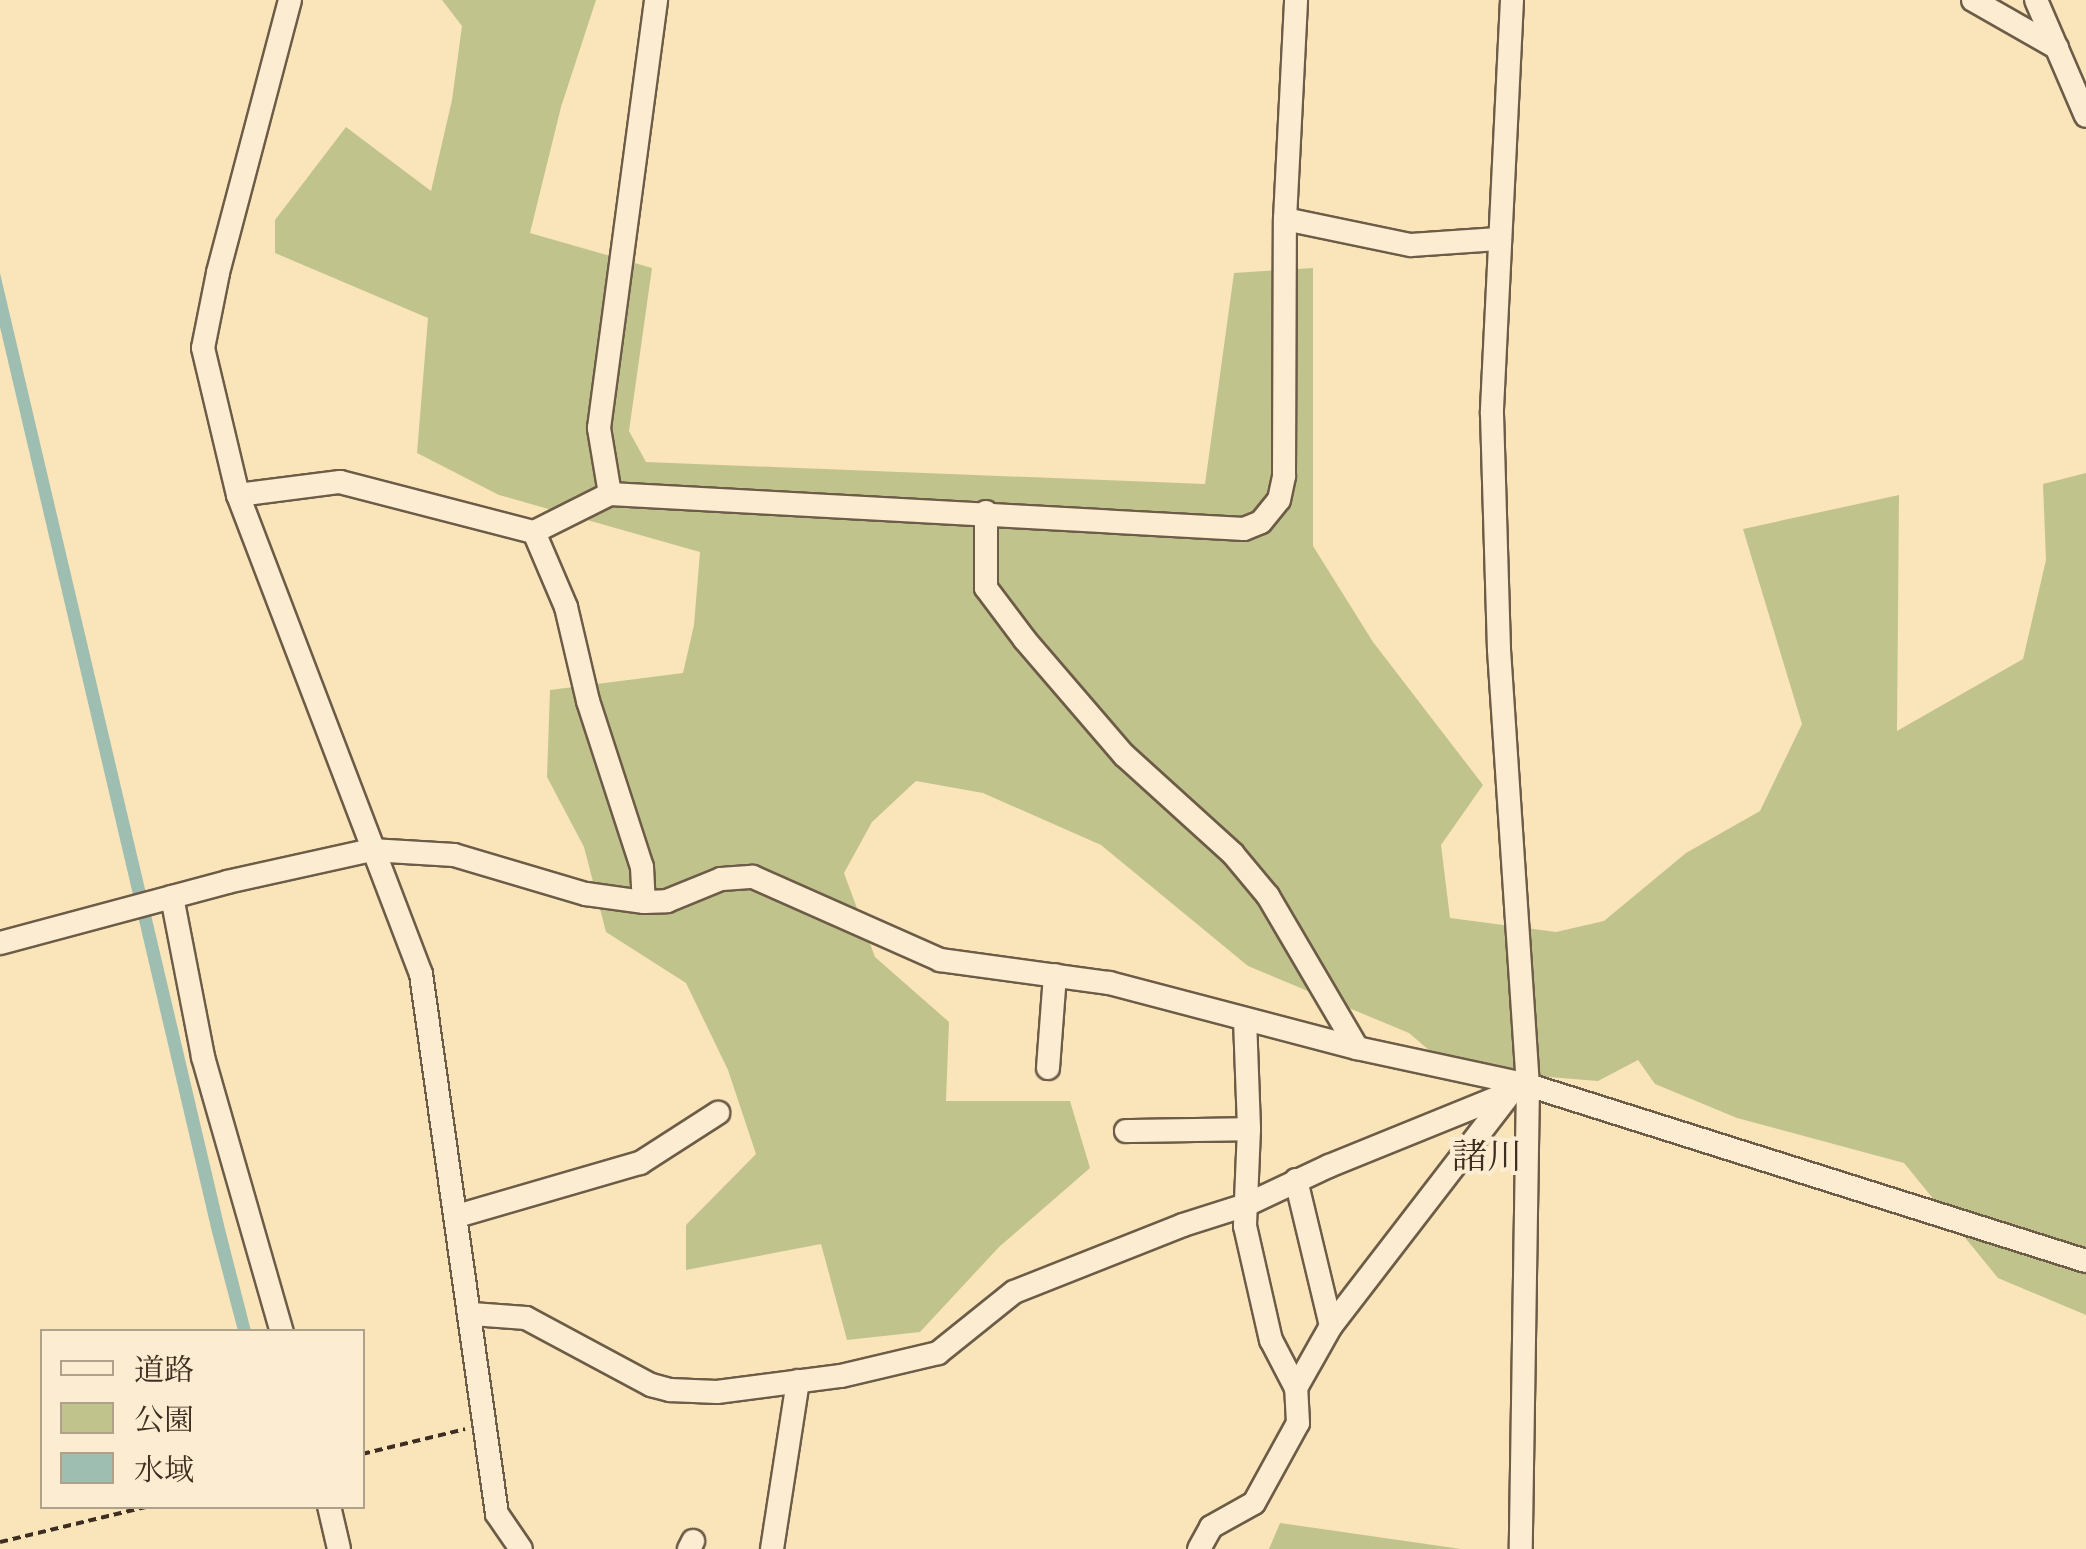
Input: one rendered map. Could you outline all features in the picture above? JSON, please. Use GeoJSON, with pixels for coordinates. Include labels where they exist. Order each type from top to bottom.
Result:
{"type":"FeatureCollection","features":[{"type":"Feature","properties":{"kind":"street"},"geometry":{"type":"LineString","coordinates":[[290,0],[218,273],[203,348],[238,496],[420,974],[498,1514],[520,1549]]}},
{"type":"Feature","properties":{"kind":"street"},"geometry":{"type":"LineString","coordinates":[[610,494],[599,428],[656,0]]}},
{"type":"Feature","properties":{"kind":"street"},"geometry":{"type":"LineString","coordinates":[[238,496],[340,482],[534,532],[610,494],[1244,529],[1261,522],[1279,500],[1284,476],[1285,219],[1296,0]]}},
{"type":"Feature","properties":{"kind":"street"},"geometry":{"type":"LineString","coordinates":[[1512,0],[1492,414],[1519,1089],[1521,1549]]}},
{"type":"Feature","properties":{"kind":"street"},"geometry":{"type":"LineString","coordinates":[[1973,0],[2056,48]]}},
{"type":"Feature","properties":{"kind":"street"},"geometry":{"type":"LineString","coordinates":[[2036,0],[2086,116]]}},
{"type":"Feature","properties":{"kind":"street"},"geometry":{"type":"LineString","coordinates":[[1285,219],[1411,245],[1498,239]]}},
{"type":"Feature","properties":{"kind":"street"},"geometry":{"type":"LineString","coordinates":[[986,512],[986,588],[1025,640],[1124,755],[1234,854],[1268,896],[1357,1048]]}},
{"type":"Feature","properties":{"kind":"street"},"geometry":{"type":"LineString","coordinates":[[534,532],[566,607],[588,702],[642,867],[644,902]]}},
{"type":"Feature","properties":{"kind":"street"},"geometry":{"type":"LineString","coordinates":[[0,943],[371,850],[454,855],[586,894],[644,902],[666,900],[721,879],[753,877],[940,960],[1109,983],[1519,1089],[2086,1261]]}},
{"type":"Feature","properties":{"kind":"street"},"geometry":{"type":"LineString","coordinates":[[172,897],[203,1056],[281,1329]]}},
{"type":"Feature","properties":{"kind":"street"},"geometry":{"type":"LineString","coordinates":[[1048,1068],[1055,975]]}},
{"type":"Feature","properties":{"kind":"street"},"geometry":{"type":"LineString","coordinates":[[1199,1549],[1211,1526],[1254,1503],[1298,1423],[1296,1388],[1271,1340],[1245,1226],[1249,1130],[1245,1019]]}},
{"type":"Feature","properties":{"kind":"street"},"geometry":{"type":"LineString","coordinates":[[472,1314],[526,1318],[651,1385],[670,1390],[717,1392],[798,1382],[938,1353],[1014,1292],[1183,1224],[1246,1206],[1296,1180],[1519,1089]]}},
{"type":"Feature","properties":{"kind":"street"},"geometry":{"type":"LineString","coordinates":[[1296,1388],[1331,1326],[1519,1089]]}},
{"type":"Feature","properties":{"kind":"street"},"geometry":{"type":"LineString","coordinates":[[456,1216],[640,1163],[718,1113]]}},
{"type":"Feature","properties":{"kind":"street"},"geometry":{"type":"LineString","coordinates":[[1126,1131],[1249,1130]]}},
{"type":"Feature","properties":{"kind":"street"},"geometry":{"type":"LineString","coordinates":[[1296,1180],[1331,1326]]}},
{"type":"Feature","properties":{"kind":"street"},"geometry":{"type":"LineString","coordinates":[[772,1549],[798,1382]]}},
{"type":"Feature","properties":{"kind":"street"},"geometry":{"type":"LineString","coordinates":[[331,1509],[339,1549]]}},
{"type":"Feature","properties":{"kind":"path"},"geometry":{"type":"LineString","coordinates":[[365,1453],[484,1425]]}},
{"type":"Feature","properties":{"kind":"path"},"geometry":{"type":"LineString","coordinates":[[0,1542],[138,1509]]}},
{"type":"Feature","properties":{"kind":"green space"},"geometry":{"type":"Polygon","coordinates":[[[442,0],[596,0],[561,107],[530,233],[652,268],[629,431],[646,462],[1205,484],[1234,273],[1313,268],[1313,546],[1373,642],[1483,785],[1441,845],[1450,918],[1556,932],[1604,921],[1686,853],[1760,811],[1802,724],[1743,529],[1899,495],[1897,731],[2023,659],[2046,560],[2043,484],[2086,473],[2086,1315],[1998,1278],[1904,1163],[1737,1118],[1655,1084],[1638,1060],[1598,1081],[1451,1069],[1409,1033],[1248,966],[1101,845],[983,793],[916,781],[872,822],[844,873],[875,957],[949,1022],[946,1101],[1070,1101],[1090,1168],[999,1247],[920,1332],[847,1340],[821,1244],[686,1270],[686,1225],[756,1154],[728,1070],[686,983],[606,932],[584,847],[547,777],[550,690],[683,673],[694,625],[700,552],[499,495],[417,453],[428,318],[275,253],[275,220],[346,127],[431,191],[452,100],[462,26],[442,0]]]}},
{"type":"Feature","properties":{"kind":"green space"},"geometry":{"type":"Polygon","coordinates":[[[1280,1523],[1461,1549],[1269,1549],[1280,1523]]]}},
{"type":"Feature","properties":{"kind":"water"},"geometry":{"type":"Polygon","coordinates":[[[0,273],[250,1329],[237,1329],[212,1232],[0,327],[0,273]]]}},
{"type":"Feature","properties":{"kind":"district","name":"諸川"},"geometry":{"type":"Point","coordinates":[1487,1159]}}]}
